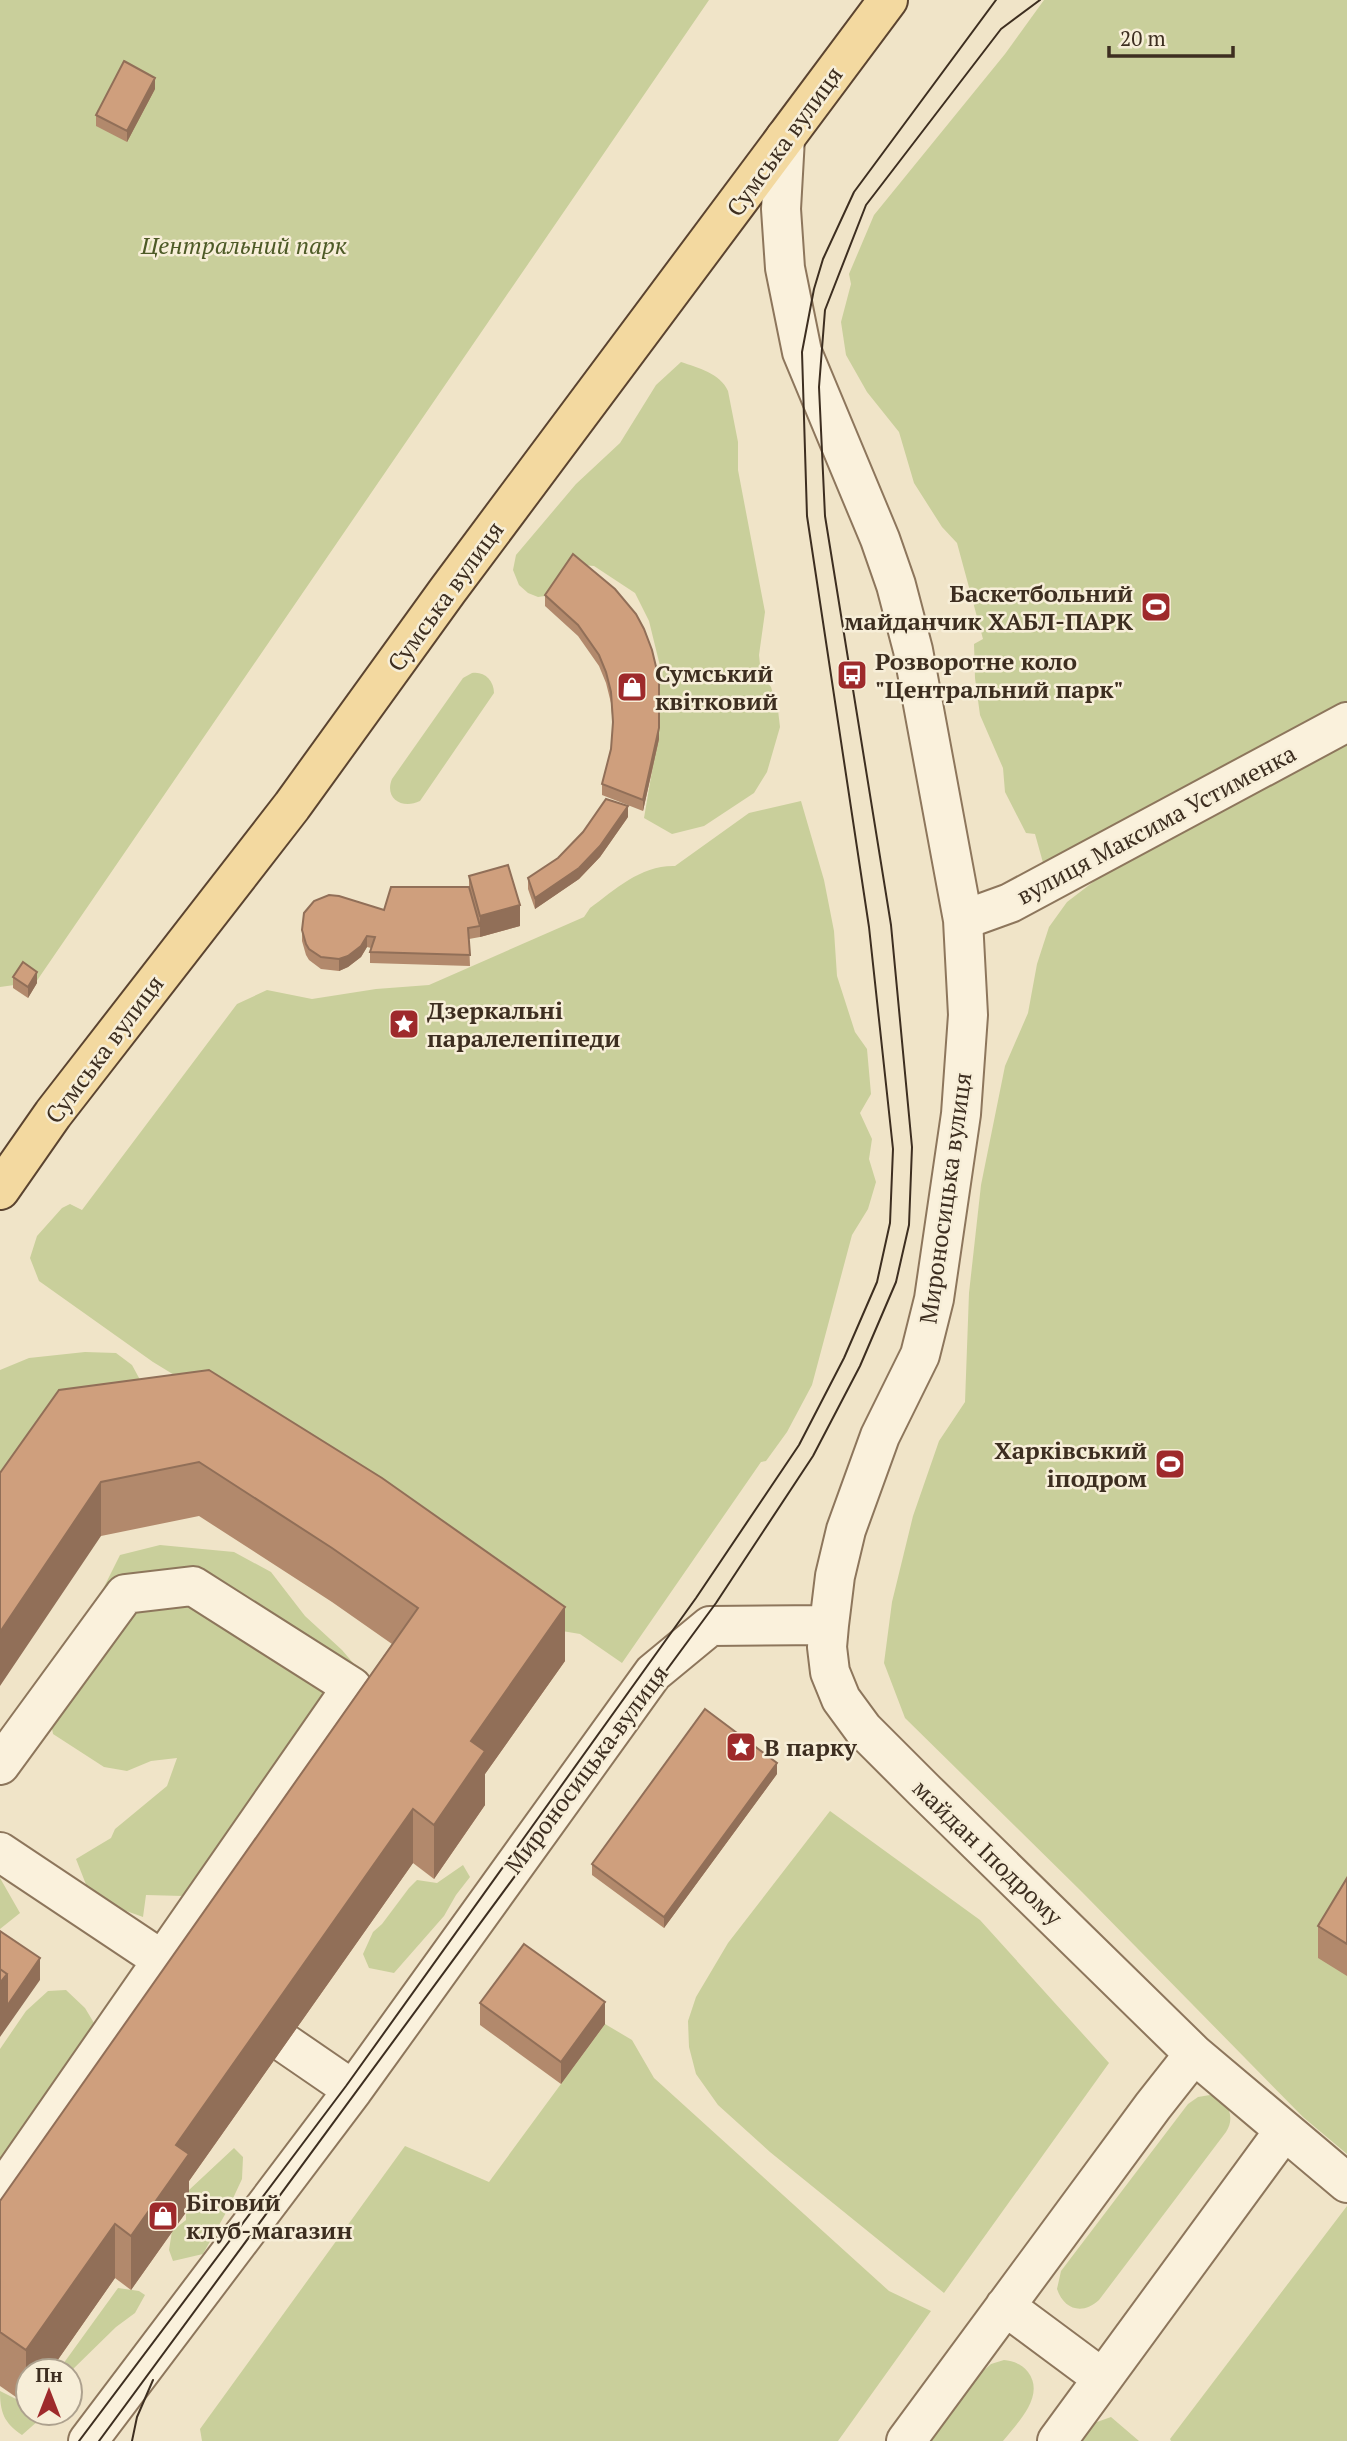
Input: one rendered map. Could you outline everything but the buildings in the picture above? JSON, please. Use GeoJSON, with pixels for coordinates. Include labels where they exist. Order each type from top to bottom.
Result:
{"type":"FeatureCollection","features":[{"type":"Feature","properties":{"kind":"main road","name":"Сумська вулиця"},"geometry":{"type":"LineString","coordinates":[[0,1190],[53,1114],[292,806],[448,590],[888,0]]}},
{"type":"Feature","properties":{"kind":"street","name":"Мироносицька вулиця"},"geometry":{"type":"LineString","coordinates":[[88,2441],[353,2090],[653,1673],[710,1626],[828,1625],[835,1576],[846,1530],[880,1436],[920,1355],[934,1299],[961,1114],[968,1015],[963,919],[913,650],[896,585],[880,539],[802,352],[785,268],[781,209],[785,138]]}},
{"type":"Feature","properties":{"kind":"street","name":"вулиця Максима Устименка"},"geometry":{"type":"LineString","coordinates":[[963,919],[1010,903],[1347,722]]}},
{"type":"Feature","properties":{"kind":"street"},"geometry":{"type":"LineString","coordinates":[[0,1765],[125,1594],[193,1586],[352,1687],[178,1971],[0,2194]]}},
{"type":"Feature","properties":{"kind":"street","name":"майдан Іподрому"},"geometry":{"type":"LineString","coordinates":[[828,1625],[830,1672],[841,1699],[863,1729],[1194,2054],[1347,2183]]}},
{"type":"Feature","properties":{"kind":"street"},"geometry":{"type":"LineString","coordinates":[[0,1852],[178,1971]]}},
{"type":"Feature","properties":{"kind":"street"},"geometry":{"type":"LineString","coordinates":[[286,2044],[353,2090]]}},
{"type":"Feature","properties":{"kind":"street"},"geometry":{"type":"LineString","coordinates":[[906,2441],[1194,2054]]}},
{"type":"Feature","properties":{"kind":"street"},"geometry":{"type":"LineString","coordinates":[[1057,2441],[1284,2131]]}},
{"type":"Feature","properties":{"kind":"street"},"geometry":{"type":"LineString","coordinates":[[1006,2306],[1102,2378]]}},
{"type":"Feature","properties":{"kind":"green space","name":"Центральний парк"},"geometry":{"type":"Polygon","coordinates":[[[0,0],[709,0],[36,982],[0,987],[0,0]]]}},
{"type":"Feature","properties":{"kind":"green space"},"geometry":{"type":"Polygon","coordinates":[[[1044,0],[1347,0],[1347,713],[1047,877],[1035,834],[1026,833],[1005,792],[1003,768],[980,715],[974,644],[983,639],[957,543],[942,527],[914,483],[899,432],[867,392],[846,355],[841,322],[851,284],[849,274],[874,215],[1005,54],[1044,0]]]}},
{"type":"Feature","properties":{"kind":"green space"},"geometry":{"type":"Polygon","coordinates":[[[681,362],[714,375],[728,391],[738,442],[738,470],[765,612],[759,655],[761,675],[771,687],[780,727],[767,772],[754,793],[704,826],[672,834],[644,818],[660,724],[660,666],[649,621],[635,593],[594,566],[569,564],[552,595],[538,597],[519,585],[513,570],[516,555],[576,484],[620,443],[656,385],[681,362]]]}},
{"type":"Feature","properties":{"kind":"green space"},"geometry":{"type":"Polygon","coordinates":[[[472,673],[488,677],[494,693],[420,801],[401,803],[390,792],[392,779],[463,678],[472,673]]]}},
{"type":"Feature","properties":{"kind":"green space","name":"Харківський іподром"},"geometry":{"type":"Polygon","coordinates":[[[1347,743],[1347,2154],[1303,2117],[1082,1892],[905,1718],[884,1663],[892,1602],[913,1516],[939,1441],[965,1402],[969,1293],[981,1185],[1005,1066],[1028,1013],[1037,964],[1049,927],[1067,902],[1101,876],[1347,743]]]}},
{"type":"Feature","properties":{"kind":"green space"},"geometry":{"type":"Polygon","coordinates":[[[801,801],[824,880],[834,931],[837,976],[855,1032],[867,1049],[871,1094],[860,1113],[872,1139],[869,1159],[876,1182],[868,1209],[852,1235],[812,1385],[787,1432],[766,1461],[761,1462],[622,1663],[580,1634],[544,1628],[153,1362],[39,1281],[30,1258],[37,1236],[62,1208],[70,1204],[82,1210],[237,1004],[267,990],[312,999],[376,989],[429,985],[584,917],[590,908],[619,886],[651,869],[675,866],[749,813],[801,801]]]}},
{"type":"Feature","properties":{"kind":"green space"},"geometry":{"type":"Polygon","coordinates":[[[85,1352],[116,1353],[132,1365],[151,1400],[0,1489],[0,1370],[29,1358],[85,1352]]]}},
{"type":"Feature","properties":{"kind":"green space"},"geometry":{"type":"Polygon","coordinates":[[[160,1545],[234,1552],[271,1572],[305,1616],[342,1650],[365,1677],[195,1888],[183,1896],[146,1895],[143,1917],[118,1908],[87,1887],[76,1859],[111,1838],[115,1829],[167,1786],[177,1758],[151,1761],[127,1771],[104,1767],[53,1734],[45,1687],[76,1643],[120,1555],[160,1545]]]}},
{"type":"Feature","properties":{"kind":"green space"},"geometry":{"type":"Polygon","coordinates":[[[830,1811],[980,1920],[1109,2063],[944,2293],[770,2152],[718,2105],[696,2074],[689,2047],[688,2021],[696,1997],[728,1943],[830,1811]]]}},
{"type":"Feature","properties":{"kind":"green space"},"geometry":{"type":"Polygon","coordinates":[[[463,1865],[470,1877],[444,1916],[394,1973],[369,1968],[363,1954],[373,1932],[409,1888],[417,1880],[437,1883],[463,1865]]]}},
{"type":"Feature","properties":{"kind":"green space"},"geometry":{"type":"Polygon","coordinates":[[[0,1878],[20,1913],[0,1929],[0,1878]]]}},
{"type":"Feature","properties":{"kind":"green space"},"geometry":{"type":"Polygon","coordinates":[[[66,1990],[85,2008],[103,2038],[0,2161],[0,2049],[26,2011],[48,1991],[66,1990]]]}},
{"type":"Feature","properties":{"kind":"green space"},"geometry":{"type":"Polygon","coordinates":[[[605,2024],[632,2040],[654,2078],[889,2291],[931,2311],[838,2441],[202,2441],[200,2429],[405,2146],[489,2182],[605,2024]]]}},
{"type":"Feature","properties":{"kind":"green space"},"geometry":{"type":"Polygon","coordinates":[[[1210,2095],[1222,2100],[1228,2109],[1230,2120],[1226,2132],[1099,2300],[1087,2308],[1069,2306],[1057,2289],[1061,2271],[1188,2104],[1198,2097],[1210,2095]]]}},
{"type":"Feature","properties":{"kind":"green space"},"geometry":{"type":"Polygon","coordinates":[[[234,2148],[243,2157],[242,2179],[228,2209],[203,2254],[173,2261],[169,2250],[172,2231],[186,2220],[186,2196],[189,2190],[234,2148]]]}},
{"type":"Feature","properties":{"kind":"green space"},"geometry":{"type":"Polygon","coordinates":[[[1347,2206],[1347,2441],[1171,2441],[1170,2439],[1347,2206]]]}},
{"type":"Feature","properties":{"kind":"green space"},"geometry":{"type":"Polygon","coordinates":[[[118,2288],[139,2291],[145,2295],[135,2313],[116,2327],[84,2358],[68,2357],[118,2288]]]}},
{"type":"Feature","properties":{"kind":"green space"},"geometry":{"type":"Polygon","coordinates":[[[1004,2360],[1017,2363],[1026,2369],[1033,2381],[1034,2390],[1028,2409],[1003,2441],[930,2441],[981,2373],[991,2364],[1004,2360]]]}},
{"type":"Feature","properties":{"kind":"green space"},"geometry":{"type":"Polygon","coordinates":[[[0,2391],[14,2398],[14,2427],[31,2427],[22,2435],[11,2426],[4,2416],[0,2391]]]}},
{"type":"Feature","properties":{"kind":"green space"},"geometry":{"type":"Polygon","coordinates":[[[1111,2417],[1139,2441],[1081,2441],[1080,2428],[1111,2417]]]}},
{"type":"Feature","properties":{"kind":"tram line"},"geometry":{"type":"LineString","coordinates":[[79,2441],[346,2086],[696,1598],[799,1445],[844,1358],[877,1282],[890,1223],[893,1149],[869,927],[807,516],[802,352],[814,289],[823,259],[854,192],[996,0]]}},
{"type":"Feature","properties":{"kind":"tram line"},"geometry":{"type":"LineString","coordinates":[[99,2441],[716,1603],[813,1456],[860,1366],[896,1282],[909,1225],[912,1147],[891,925],[825,516],[819,387],[825,310],[866,205],[1001,29],[1040,0]]}},
{"type":"Feature","properties":{"kind":"tram line"},"geometry":{"type":"LineString","coordinates":[[132,2441],[137,2417],[153,2380]]}},
{"type":"Feature","properties":{"kind":"place","name":"Баскетбольний майданчик ХАБЛ-ПАРК"},"geometry":{"type":"Point","coordinates":[1156,607]}},
{"type":"Feature","properties":{"kind":"place","name":"Розворотне коло \"Центральний парк\""},"geometry":{"type":"Point","coordinates":[852,675]}},
{"type":"Feature","properties":{"kind":"place","name":"Сумський квітковий"},"geometry":{"type":"Point","coordinates":[632,687]}},
{"type":"Feature","properties":{"kind":"place","name":"Дзеркальні паралелепіпеди"},"geometry":{"type":"Point","coordinates":[404,1024]}},
{"type":"Feature","properties":{"kind":"place","name":"Харківський іподром"},"geometry":{"type":"Point","coordinates":[1170,1464]}},
{"type":"Feature","properties":{"kind":"place","name":"В парку"},"geometry":{"type":"Point","coordinates":[741,1747]}},
{"type":"Feature","properties":{"kind":"place","name":"Біговий клуб-магазин"},"geometry":{"type":"Point","coordinates":[163,2216]}}]}
